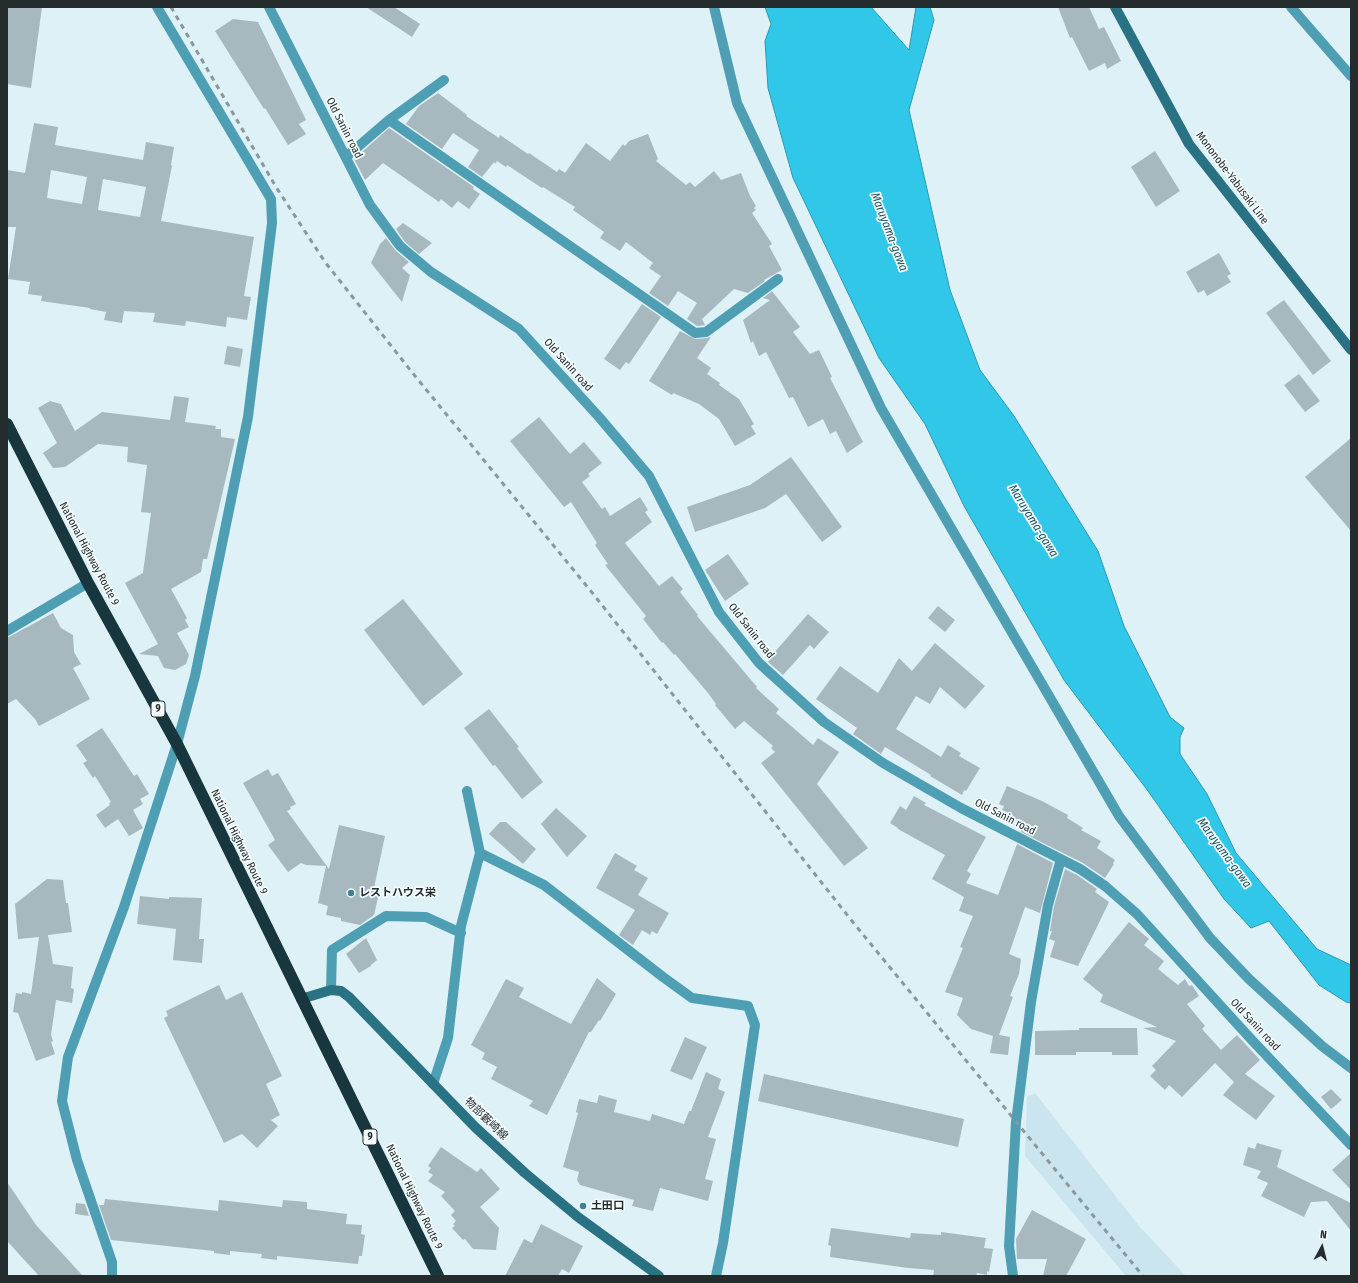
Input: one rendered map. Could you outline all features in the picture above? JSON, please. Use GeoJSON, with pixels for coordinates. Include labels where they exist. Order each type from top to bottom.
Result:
{"type":"FeatureCollection","features":[{"type":"Feature","properties":{"kind":"highway","name":"National Highway Route 9"},"geometry":{"type":"LineString","coordinates":[[7,424],[88,583],[176,744],[438,1276]]}},
{"type":"Feature","properties":{"kind":"main road","name":"Mononobe-Yabusaki Line"},"geometry":{"type":"LineString","coordinates":[[1118,8],[1189,144],[1351,350]]}},
{"type":"Feature","properties":{"kind":"main road"},"geometry":{"type":"LineString","coordinates":[[301,999],[331,990]]}},
{"type":"Feature","properties":{"kind":"main road","name":"物部藪崎線"},"geometry":{"type":"LineString","coordinates":[[331,990],[341,991],[350,997],[475,1127],[525,1173],[578,1217],[659,1276]]}},
{"type":"Feature","properties":{"kind":"street"},"geometry":{"type":"LineString","coordinates":[[112,1276],[112,1262],[77,1160],[62,1101],[68,1057],[124,907],[176,744],[195,676],[248,417],[272,223],[271,199],[157,7]]}},
{"type":"Feature","properties":{"kind":"street","name":"Old Sanin road"},"geometry":{"type":"LineString","coordinates":[[269,7],[370,205],[400,246],[431,272],[519,329],[599,417],[649,476],[719,612],[759,662],[824,722],[883,763],[961,808],[1080,869],[1105,886],[1137,914],[1351,1145]]}},
{"type":"Feature","properties":{"kind":"street"},"geometry":{"type":"LineString","coordinates":[[714,7],[737,103],[881,408],[1118,816],[1210,938],[1249,979],[1322,1046],[1351,1068]]}},
{"type":"Feature","properties":{"kind":"street"},"geometry":{"type":"LineString","coordinates":[[1291,7],[1351,76]]}},
{"type":"Feature","properties":{"kind":"street"},"geometry":{"type":"LineString","coordinates":[[346,157],[389,120],[444,80]]}},
{"type":"Feature","properties":{"kind":"street"},"geometry":{"type":"LineString","coordinates":[[389,120],[695,333],[706,332],[778,279]]}},
{"type":"Feature","properties":{"kind":"street"},"geometry":{"type":"LineString","coordinates":[[7,630],[88,583]]}},
{"type":"Feature","properties":{"kind":"street"},"geometry":{"type":"LineString","coordinates":[[433,1084],[448,1038],[461,933],[480,853],[467,791]]}},
{"type":"Feature","properties":{"kind":"street"},"geometry":{"type":"LineString","coordinates":[[480,853],[544,885],[692,998],[748,1006],[755,1025],[723,1243],[716,1276]]}},
{"type":"Feature","properties":{"kind":"street"},"geometry":{"type":"LineString","coordinates":[[1013,1276],[1009,1246],[1016,1122],[1031,1002],[1048,905],[1061,859]]}},
{"type":"Feature","properties":{"kind":"street"},"geometry":{"type":"LineString","coordinates":[[331,990],[332,950],[386,916],[426,917],[461,933]]}},
{"type":"Feature","properties":{"kind":"shaded area"},"geometry":{"type":"Polygon","coordinates":[[[1035,1093],[1139,1226],[1186,1276],[1126,1276],[1025,1156],[1027,1097],[1035,1093]]]}},
{"type":"Feature","properties":{"kind":"water","name":"Maruyama-gawa"},"geometry":{"type":"Polygon","coordinates":[[[765,7],[871,7],[909,50],[916,7],[930,7],[934,20],[909,110],[950,290],[980,370],[1014,416],[1098,551],[1124,626],[1170,717],[1184,728],[1180,737],[1180,754],[1207,794],[1236,853],[1317,949],[1351,965],[1351,1003],[1346,1002],[1319,985],[1269,921],[1251,928],[1224,899],[1148,791],[1064,680],[964,506],[925,424],[879,358],[793,178],[768,88],[765,41],[771,24],[765,7]]]}},
{"type":"Feature","properties":{"kind":"building"},"geometry":{"type":"Polygon","coordinates":[[[7,7],[42,7],[31,88],[7,84],[7,7]]]}},
{"type":"Feature","properties":{"kind":"building"},"geometry":{"type":"Polygon","coordinates":[[[366,7],[394,7],[420,24],[412,37],[366,7]]]}},
{"type":"Feature","properties":{"kind":"building"},"geometry":{"type":"Polygon","coordinates":[[[1058,7],[1089,7],[1099,29],[1104,27],[1121,61],[1107,69],[1105,63],[1089,71],[1072,37],[1070,38],[1058,7]]]}},
{"type":"Feature","properties":{"kind":"building"},"geometry":{"type":"Polygon","coordinates":[[[233,19],[258,22],[306,120],[299,124],[306,134],[288,145],[215,31],[233,19]]]}},
{"type":"Feature","properties":{"kind":"building"},"geometry":{"type":"Polygon","coordinates":[[[438,93],[467,115],[466,116],[499,138],[500,135],[557,172],[559,169],[565,173],[586,143],[610,161],[623,144],[625,146],[629,141],[648,134],[658,159],[656,161],[686,185],[690,182],[695,187],[714,171],[721,180],[741,173],[750,196],[756,206],[754,208],[756,210],[752,213],[772,244],[769,246],[782,270],[764,280],[765,281],[748,293],[734,289],[702,319],[705,325],[697,326],[687,319],[697,303],[678,291],[668,306],[649,293],[661,276],[649,268],[653,263],[626,242],[620,251],[600,238],[604,232],[573,210],[575,207],[507,165],[506,167],[497,161],[495,164],[494,162],[482,177],[468,167],[479,150],[453,133],[442,149],[406,124],[419,106],[438,93]]]}},
{"type":"Feature","properties":{"kind":"building"},"geometry":{"type":"Polygon","coordinates":[[[34,123],[58,127],[55,145],[143,160],[146,142],[174,147],[172,166],[161,221],[254,237],[244,296],[251,297],[247,320],[227,317],[226,327],[186,321],[185,326],[153,322],[155,313],[124,311],[122,323],[104,320],[106,312],[90,308],[41,301],[42,296],[28,294],[30,282],[8,279],[16,227],[7,227],[7,170],[25,173],[34,123]],[[51,170],[47,198],[82,204],[87,177],[51,170]],[[103,179],[98,210],[140,217],[146,187],[103,179]]]}},
{"type":"Feature","properties":{"kind":"building"},"geometry":{"type":"Polygon","coordinates":[[[389,128],[474,187],[473,189],[480,194],[469,209],[458,201],[452,208],[441,199],[439,202],[383,163],[365,180],[354,159],[389,128]]]}},
{"type":"Feature","properties":{"kind":"building"},"geometry":{"type":"Polygon","coordinates":[[[1155,151],[1180,191],[1156,207],[1131,167],[1155,151]]]}},
{"type":"Feature","properties":{"kind":"building"},"geometry":{"type":"Polygon","coordinates":[[[403,223],[432,243],[419,254],[405,242],[396,229],[403,223]]]}},
{"type":"Feature","properties":{"kind":"building"},"geometry":{"type":"Polygon","coordinates":[[[386,238],[396,251],[409,262],[402,268],[410,275],[402,302],[371,263],[380,244],[386,238]]]}},
{"type":"Feature","properties":{"kind":"building"},"geometry":{"type":"Polygon","coordinates":[[[1219,253],[1231,274],[1227,276],[1231,282],[1207,296],[1204,290],[1198,293],[1186,272],[1219,253]]]}},
{"type":"Feature","properties":{"kind":"building"},"geometry":{"type":"Polygon","coordinates":[[[772,291],[800,327],[793,332],[810,354],[819,350],[832,377],[830,378],[863,442],[847,453],[836,431],[830,434],[823,419],[808,427],[793,397],[789,398],[766,352],[759,356],[753,341],[751,343],[743,320],[770,300],[763,298],[772,291]]]}},
{"type":"Feature","properties":{"kind":"building"},"geometry":{"type":"Polygon","coordinates":[[[1284,300],[1331,361],[1313,375],[1266,313],[1284,300]]]}},
{"type":"Feature","properties":{"kind":"building"},"geometry":{"type":"Polygon","coordinates":[[[642,304],[661,317],[629,364],[626,362],[620,370],[604,359],[642,304]]]}},
{"type":"Feature","properties":{"kind":"building"},"geometry":{"type":"Polygon","coordinates":[[[680,331],[695,339],[711,337],[697,358],[711,368],[707,374],[720,383],[719,385],[739,399],[754,424],[751,426],[756,434],[735,446],[719,419],[699,404],[673,393],[672,395],[649,381],[680,331]]]}},
{"type":"Feature","properties":{"kind":"building"},"geometry":{"type":"Polygon","coordinates":[[[227,346],[243,349],[240,367],[224,364],[227,346]]]}},
{"type":"Feature","properties":{"kind":"building"},"geometry":{"type":"Polygon","coordinates":[[[1299,374],[1320,401],[1305,412],[1284,385],[1299,374]]]}},
{"type":"Feature","properties":{"kind":"building"},"geometry":{"type":"Polygon","coordinates":[[[174,396],[189,398],[185,422],[216,426],[215,429],[221,429],[221,437],[235,439],[207,559],[203,559],[201,572],[171,589],[187,618],[185,620],[189,627],[177,633],[189,655],[186,664],[175,670],[164,668],[158,656],[139,654],[158,644],[125,583],[143,573],[151,513],[141,512],[147,465],[127,462],[128,447],[98,444],[65,467],[53,468],[43,453],[57,443],[38,408],[50,401],[61,404],[75,431],[102,412],[170,420],[174,396]]]}},
{"type":"Feature","properties":{"kind":"building"},"geometry":{"type":"Polygon","coordinates":[[[539,417],[570,454],[584,442],[602,463],[588,474],[590,476],[582,482],[602,509],[605,507],[610,516],[640,497],[648,510],[645,512],[652,522],[625,543],[659,586],[672,576],[683,589],[680,592],[698,615],[697,616],[757,687],[756,688],[779,709],[776,713],[813,745],[818,738],[839,752],[817,784],[868,848],[844,866],[761,763],[775,752],[771,748],[773,746],[744,721],[735,729],[715,705],[716,704],[708,693],[675,654],[674,655],[663,642],[662,643],[643,619],[646,616],[605,565],[608,564],[595,545],[597,543],[571,502],[564,507],[510,441],[539,417]]]}},
{"type":"Feature","properties":{"kind":"building"},"geometry":{"type":"Polygon","coordinates":[[[1351,438],[1351,531],[1305,477],[1351,438]]]}},
{"type":"Feature","properties":{"kind":"building"},"geometry":{"type":"Polygon","coordinates":[[[791,457],[842,527],[822,542],[786,494],[765,508],[695,532],[687,507],[750,485],[791,457]]]}},
{"type":"Feature","properties":{"kind":"building"},"geometry":{"type":"Polygon","coordinates":[[[728,554],[749,584],[725,601],[705,570],[728,554]]]}},
{"type":"Feature","properties":{"kind":"building"},"geometry":{"type":"Polygon","coordinates":[[[403,599],[463,674],[423,706],[364,630],[403,599]]]}},
{"type":"Feature","properties":{"kind":"building"},"geometry":{"type":"Polygon","coordinates":[[[938,606],[955,620],[945,632],[928,618],[938,606]]]}},
{"type":"Feature","properties":{"kind":"building"},"geometry":{"type":"Polygon","coordinates":[[[53,613],[61,628],[73,635],[74,652],[81,664],[73,668],[90,699],[39,726],[35,719],[16,699],[7,704],[7,638],[53,613]]]}},
{"type":"Feature","properties":{"kind":"building"},"geometry":{"type":"Polygon","coordinates":[[[808,614],[829,632],[814,649],[810,645],[783,675],[768,662],[774,655],[773,654],[808,614]]]}},
{"type":"Feature","properties":{"kind":"building"},"geometry":{"type":"Polygon","coordinates":[[[935,643],[985,686],[965,709],[940,687],[930,704],[916,696],[896,729],[941,757],[948,745],[961,753],[959,756],[980,768],[962,795],[885,747],[881,754],[853,734],[857,728],[816,699],[840,666],[878,693],[899,658],[912,671],[935,643]]]}},
{"type":"Feature","properties":{"kind":"building"},"geometry":{"type":"Polygon","coordinates":[[[489,709],[519,747],[517,748],[543,782],[522,799],[495,765],[493,766],[464,728],[489,709]]]}},
{"type":"Feature","properties":{"kind":"building"},"geometry":{"type":"Polygon","coordinates":[[[102,728],[134,776],[137,774],[149,794],[140,799],[143,804],[133,810],[143,828],[129,836],[118,819],[105,828],[96,815],[110,805],[109,803],[111,802],[95,776],[93,778],[83,763],[87,761],[76,745],[102,728]]]}},
{"type":"Feature","properties":{"kind":"building"},"geometry":{"type":"Polygon","coordinates":[[[268,769],[272,776],[278,773],[296,804],[290,807],[291,809],[287,811],[329,869],[339,825],[385,836],[374,888],[380,889],[374,915],[360,925],[341,921],[341,918],[326,915],[328,906],[318,903],[326,866],[306,865],[301,863],[288,872],[268,845],[275,840],[243,783],[268,769]]]}},
{"type":"Feature","properties":{"kind":"building"},"geometry":{"type":"Polygon","coordinates":[[[1007,786],[1042,801],[1068,815],[1067,818],[1083,828],[1081,830],[1101,841],[1097,848],[1115,860],[1105,878],[1083,863],[1021,832],[1022,829],[1014,825],[1017,819],[1012,817],[1013,815],[1002,810],[1004,806],[999,804],[1007,786]]]}},
{"type":"Feature","properties":{"kind":"building"},"geometry":{"type":"Polygon","coordinates":[[[914,796],[926,803],[924,805],[986,837],[967,871],[971,874],[966,883],[998,895],[1017,844],[1053,863],[1040,913],[1025,907],[1009,954],[1021,959],[1019,974],[1010,996],[1013,997],[999,1035],[1010,1037],[1008,1055],[990,1053],[993,1036],[971,1029],[957,1015],[963,998],[945,992],[963,948],[960,947],[973,916],[959,911],[964,897],[932,879],[945,855],[890,823],[900,806],[906,810],[914,796]]]}},
{"type":"Feature","properties":{"kind":"building"},"geometry":{"type":"Polygon","coordinates":[[[556,808],[587,836],[567,857],[541,824],[556,808]]]}},
{"type":"Feature","properties":{"kind":"building"},"geometry":{"type":"Polygon","coordinates":[[[500,822],[506,822],[536,849],[523,864],[489,834],[500,822]]]}},
{"type":"Feature","properties":{"kind":"building"},"geometry":{"type":"Polygon","coordinates":[[[615,853],[637,866],[634,870],[648,878],[638,895],[669,913],[657,934],[652,931],[650,935],[642,930],[633,945],[619,935],[635,910],[596,888],[615,853]]]}},
{"type":"Feature","properties":{"kind":"building"},"geometry":{"type":"Polygon","coordinates":[[[1065,869],[1077,875],[1097,889],[1095,892],[1109,902],[1078,966],[1050,957],[1055,941],[1049,939],[1052,931],[1050,931],[1054,906],[1065,869]]]}},
{"type":"Feature","properties":{"kind":"building"},"geometry":{"type":"Polygon","coordinates":[[[47,879],[63,880],[72,932],[48,935],[53,964],[73,967],[71,988],[74,989],[72,1003],[56,1000],[51,1035],[53,1041],[51,1042],[55,1054],[36,1061],[18,1013],[13,1012],[16,993],[22,994],[22,992],[31,994],[39,937],[18,939],[15,904],[47,879]]]}},
{"type":"Feature","properties":{"kind":"building"},"geometry":{"type":"Polygon","coordinates":[[[140,896],[169,899],[169,897],[202,898],[199,939],[204,939],[202,963],[173,960],[176,929],[137,924],[140,896]]]}},
{"type":"Feature","properties":{"kind":"building"},"geometry":{"type":"Polygon","coordinates":[[[1129,922],[1149,939],[1144,945],[1164,961],[1158,969],[1178,985],[1185,979],[1189,986],[1192,985],[1199,996],[1187,1004],[1205,1026],[1202,1029],[1221,1050],[1237,1035],[1260,1060],[1245,1074],[1275,1096],[1256,1120],[1223,1095],[1234,1082],[1215,1063],[1182,1097],[1169,1085],[1165,1090],[1150,1076],[1156,1070],[1152,1066],[1176,1041],[1143,1028],[1157,1027],[1100,1002],[1103,995],[1083,979],[1129,922]]]}},
{"type":"Feature","properties":{"kind":"building"},"geometry":{"type":"Polygon","coordinates":[[[366,938],[377,960],[371,966],[359,973],[346,954],[366,938]]]}},
{"type":"Feature","properties":{"kind":"building"},"geometry":{"type":"Polygon","coordinates":[[[597,978],[616,994],[600,1021],[599,1020],[591,1032],[589,1032],[547,1115],[529,1106],[533,1101],[491,1079],[497,1067],[482,1059],[485,1053],[471,1045],[506,979],[524,988],[519,997],[571,1024],[597,978]]]}},
{"type":"Feature","properties":{"kind":"building"},"geometry":{"type":"Polygon","coordinates":[[[219,985],[226,1000],[242,992],[282,1076],[266,1084],[280,1115],[271,1120],[278,1126],[257,1148],[242,1134],[224,1143],[164,1018],[168,1016],[166,1011],[219,985]]]}},
{"type":"Feature","properties":{"kind":"building"},"geometry":{"type":"Polygon","coordinates":[[[1079,1028],[1137,1028],[1138,1055],[1112,1055],[1112,1052],[1076,1052],[1076,1055],[1035,1055],[1035,1031],[1079,1030],[1079,1028]]]}},
{"type":"Feature","properties":{"kind":"building"},"geometry":{"type":"Polygon","coordinates":[[[685,1037],[707,1047],[692,1080],[670,1071],[685,1037]]]}},
{"type":"Feature","properties":{"kind":"building"},"geometry":{"type":"Polygon","coordinates":[[[706,1072],[721,1079],[718,1089],[725,1092],[708,1137],[716,1139],[705,1179],[713,1181],[708,1201],[660,1188],[653,1211],[632,1206],[634,1200],[580,1185],[577,1180],[579,1172],[563,1167],[578,1113],[576,1112],[579,1099],[597,1103],[599,1095],[617,1100],[614,1112],[650,1121],[652,1114],[684,1124],[689,1111],[691,1111],[706,1072]]]}},
{"type":"Feature","properties":{"kind":"building"},"geometry":{"type":"Polygon","coordinates":[[[764,1074],[964,1119],[958,1147],[758,1101],[764,1074]]]}},
{"type":"Feature","properties":{"kind":"building"},"geometry":{"type":"Polygon","coordinates":[[[1331,1089],[1342,1100],[1331,1109],[1321,1097],[1331,1089]]]}},
{"type":"Feature","properties":{"kind":"building"},"geometry":{"type":"Polygon","coordinates":[[[1257,1143],[1282,1150],[1277,1167],[1351,1203],[1351,1231],[1327,1201],[1311,1202],[1304,1217],[1261,1196],[1268,1183],[1257,1178],[1261,1171],[1243,1165],[1248,1147],[1255,1149],[1257,1143]]]}},
{"type":"Feature","properties":{"kind":"building"},"geometry":{"type":"Polygon","coordinates":[[[441,1147],[477,1172],[481,1168],[500,1189],[480,1207],[499,1228],[496,1250],[473,1249],[465,1239],[463,1240],[452,1228],[455,1226],[453,1224],[456,1221],[451,1215],[455,1211],[441,1196],[445,1192],[428,1181],[433,1175],[428,1172],[431,1168],[428,1166],[441,1147]]]}},
{"type":"Feature","properties":{"kind":"building"},"geometry":{"type":"Polygon","coordinates":[[[1351,1153],[1351,1190],[1332,1170],[1351,1153]]]}},
{"type":"Feature","properties":{"kind":"building"},"geometry":{"type":"Polygon","coordinates":[[[7,1182],[36,1225],[83,1276],[39,1276],[7,1241],[7,1182]]]}},
{"type":"Feature","properties":{"kind":"building"},"geometry":{"type":"Polygon","coordinates":[[[105,1199],[218,1211],[219,1200],[282,1207],[283,1200],[307,1202],[307,1209],[347,1214],[346,1224],[362,1225],[361,1234],[365,1235],[362,1256],[359,1256],[358,1264],[277,1256],[277,1260],[261,1258],[262,1254],[230,1251],[230,1255],[214,1253],[214,1251],[111,1240],[99,1205],[104,1205],[105,1199]]]}},
{"type":"Feature","properties":{"kind":"building"},"geometry":{"type":"Polygon","coordinates":[[[76,1203],[85,1204],[89,1216],[75,1214],[76,1203]]]}},
{"type":"Feature","properties":{"kind":"building"},"geometry":{"type":"Polygon","coordinates":[[[1032,1210],[1086,1239],[1066,1276],[1043,1276],[1047,1259],[1017,1259],[1016,1239],[1032,1210]]]}},
{"type":"Feature","properties":{"kind":"building"},"geometry":{"type":"Polygon","coordinates":[[[541,1224],[583,1246],[569,1273],[562,1269],[558,1276],[505,1276],[524,1239],[532,1243],[541,1224]]]}},
{"type":"Feature","properties":{"kind":"building"},"geometry":{"type":"Polygon","coordinates":[[[831,1228],[910,1238],[911,1233],[941,1235],[941,1232],[986,1238],[984,1248],[993,1249],[989,1272],[987,1271],[987,1275],[977,1273],[976,1276],[933,1276],[934,1270],[908,1268],[830,1257],[831,1246],[828,1245],[831,1228]]]}},
{"type":"Feature","properties":{"kind":"railway"},"geometry":{"type":"LineString","coordinates":[[171,7],[276,187],[325,262],[411,371],[594,595],[852,921],[1143,1276]]}},
{"type":"Feature","properties":{"kind":"place","name":"レストハウス栄"},"geometry":{"type":"Point","coordinates":[351,893]}},
{"type":"Feature","properties":{"kind":"place","name":"土田口"},"geometry":{"type":"Point","coordinates":[583,1206]}}]}
